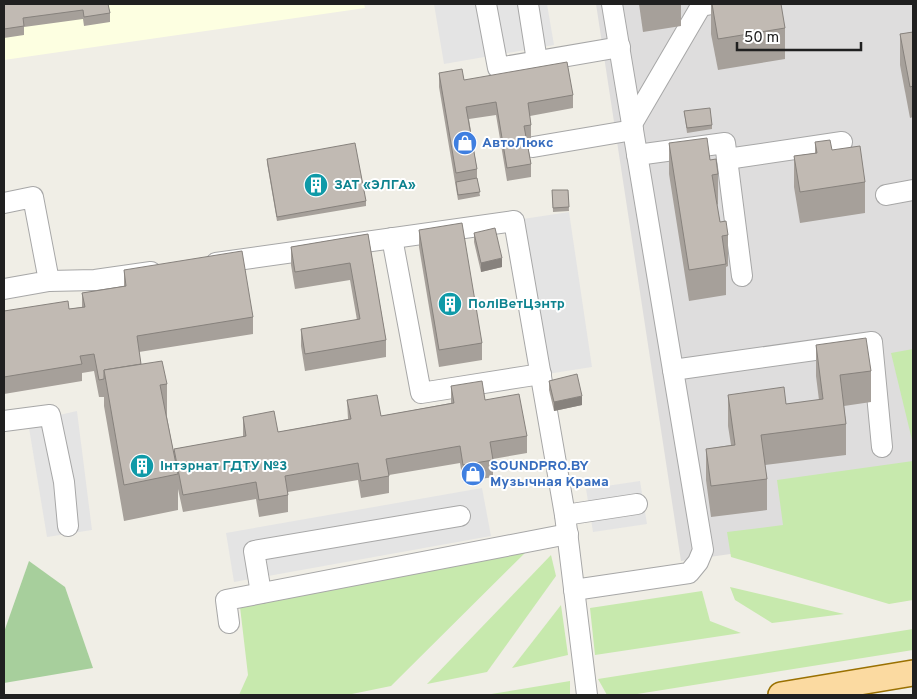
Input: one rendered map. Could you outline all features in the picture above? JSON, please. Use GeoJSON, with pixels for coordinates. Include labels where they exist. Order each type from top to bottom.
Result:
{"type":"FeatureCollection","features":[{"type":"Feature","properties":{"kind":"main road"},"geometry":{"type":"LineString","coordinates":[[780,695],[913,674]]}},
{"type":"Feature","properties":{"kind":"street"},"geometry":{"type":"LineString","coordinates":[[486,4],[498,68],[620,47]]}},
{"type":"Feature","properties":{"kind":"street"},"geometry":{"type":"LineString","coordinates":[[528,4],[537,61]]}},
{"type":"Feature","properties":{"kind":"street"},"geometry":{"type":"LineString","coordinates":[[574,590],[689,573],[698,562],[703,550],[612,4]]}},
{"type":"Feature","properties":{"kind":"street"},"geometry":{"type":"LineString","coordinates":[[533,147],[633,127],[705,4]]}},
{"type":"Feature","properties":{"kind":"street"},"geometry":{"type":"LineString","coordinates":[[727,159],[842,142]]}},
{"type":"Feature","properties":{"kind":"street"},"geometry":{"type":"LineString","coordinates":[[638,155],[725,143],[742,276]]}},
{"type":"Feature","properties":{"kind":"street"},"geometry":{"type":"LineString","coordinates":[[886,195],[913,190]]}},
{"type":"Feature","properties":{"kind":"street"},"geometry":{"type":"LineString","coordinates":[[4,202],[33,197],[49,280]]}},
{"type":"Feature","properties":{"kind":"street"},"geometry":{"type":"LineString","coordinates":[[194,266],[514,221],[567,524],[587,695]]}},
{"type":"Feature","properties":{"kind":"street"},"geometry":{"type":"LineString","coordinates":[[392,238],[421,393],[541,374]]}},
{"type":"Feature","properties":{"kind":"street"},"geometry":{"type":"LineString","coordinates":[[4,289],[49,280],[95,280],[174,268]]}},
{"type":"Feature","properties":{"kind":"street"},"geometry":{"type":"LineString","coordinates":[[673,370],[872,342],[882,447]]}},
{"type":"Feature","properties":{"kind":"street"},"geometry":{"type":"LineString","coordinates":[[4,421],[50,415],[64,482],[68,526]]}},
{"type":"Feature","properties":{"kind":"street"},"geometry":{"type":"LineString","coordinates":[[229,623],[226,600],[567,524],[637,504]]}},
{"type":"Feature","properties":{"kind":"street"},"geometry":{"type":"LineString","coordinates":[[261,593],[254,551],[460,516]]}},
{"type":"Feature","properties":{"kind":"shaded area"},"geometry":{"type":"Polygon","coordinates":[[[4,4],[364,4],[365,8],[4,60],[4,4]]]}},
{"type":"Feature","properties":{"kind":"shaded area"},"geometry":{"type":"Polygon","coordinates":[[[434,4],[547,4],[554,45],[444,64],[434,4]]]}},
{"type":"Feature","properties":{"kind":"shaded area"},"geometry":{"type":"Polygon","coordinates":[[[596,4],[913,4],[913,528],[681,561],[596,4]]]}},
{"type":"Feature","properties":{"kind":"shaded area"},"geometry":{"type":"Polygon","coordinates":[[[569,212],[592,367],[547,374],[523,219],[569,212]]]}},
{"type":"Feature","properties":{"kind":"shaded area"},"geometry":{"type":"Polygon","coordinates":[[[77,411],[92,530],[47,537],[28,422],[77,411]]]}},
{"type":"Feature","properties":{"kind":"shaded area"},"geometry":{"type":"Polygon","coordinates":[[[640,481],[647,524],[593,532],[586,489],[640,481]]]}},
{"type":"Feature","properties":{"kind":"shaded area"},"geometry":{"type":"Polygon","coordinates":[[[482,488],[491,536],[234,582],[226,533],[482,488]]]}},
{"type":"Feature","properties":{"kind":"green space"},"geometry":{"type":"Polygon","coordinates":[[[913,349],[913,444],[891,353],[913,349]]]}},
{"type":"Feature","properties":{"kind":"green space"},"geometry":{"type":"Polygon","coordinates":[[[913,461],[913,600],[889,604],[731,557],[727,532],[783,525],[777,480],[913,461]]]}},
{"type":"Feature","properties":{"kind":"green space"},"geometry":{"type":"Polygon","coordinates":[[[528,550],[391,686],[347,695],[239,695],[248,675],[240,607],[528,550]]]}},
{"type":"Feature","properties":{"kind":"green space"},"geometry":{"type":"Polygon","coordinates":[[[551,555],[556,576],[487,672],[427,684],[551,555]]]}},
{"type":"Feature","properties":{"kind":"green space"},"geometry":{"type":"Polygon","coordinates":[[[29,561],[65,587],[93,668],[4,683],[4,632],[29,561]]]}},
{"type":"Feature","properties":{"kind":"green space"},"geometry":{"type":"Polygon","coordinates":[[[730,587],[844,614],[772,623],[735,600],[730,587]]]}},
{"type":"Feature","properties":{"kind":"green space"},"geometry":{"type":"Polygon","coordinates":[[[702,591],[710,621],[741,633],[595,655],[590,608],[702,591]]]}},
{"type":"Feature","properties":{"kind":"green space"},"geometry":{"type":"Polygon","coordinates":[[[561,605],[568,655],[512,668],[561,605]]]}},
{"type":"Feature","properties":{"kind":"green space"},"geometry":{"type":"Polygon","coordinates":[[[913,629],[913,650],[631,695],[607,695],[598,679],[913,629]]]}},
{"type":"Feature","properties":{"kind":"green space"},"geometry":{"type":"Polygon","coordinates":[[[570,681],[570,695],[485,695],[570,681]]]}},
{"type":"Feature","properties":{"kind":"building"},"geometry":{"type":"Polygon","coordinates":[[[4,4],[108,4],[110,13],[84,17],[83,10],[23,18],[24,26],[4,29],[4,4]]]}},
{"type":"Feature","properties":{"kind":"building"},"geometry":{"type":"Polygon","coordinates":[[[712,4],[781,4],[785,28],[718,39],[712,4]]]}},
{"type":"Feature","properties":{"kind":"building"},"geometry":{"type":"Polygon","coordinates":[[[913,32],[913,86],[910,87],[900,34],[913,32]]]}},
{"type":"Feature","properties":{"kind":"building"},"geometry":{"type":"Polygon","coordinates":[[[567,62],[573,95],[528,103],[531,125],[524,126],[531,164],[507,168],[496,102],[466,107],[477,169],[456,173],[439,73],[462,69],[464,80],[567,62]]]}},
{"type":"Feature","properties":{"kind":"building"},"geometry":{"type":"Polygon","coordinates":[[[710,108],[712,125],[687,128],[684,111],[710,108]]]}},
{"type":"Feature","properties":{"kind":"building"},"geometry":{"type":"Polygon","coordinates":[[[707,138],[710,160],[716,159],[718,174],[712,175],[720,222],[726,221],[728,235],[722,236],[726,264],[689,270],[669,143],[707,138]]]}},
{"type":"Feature","properties":{"kind":"building"},"geometry":{"type":"Polygon","coordinates":[[[830,140],[832,150],[860,146],[865,182],[800,192],[794,156],[817,153],[815,142],[830,140]]]}},
{"type":"Feature","properties":{"kind":"building","name":"ЗАТ «ЭЛГА»"},"geometry":{"type":"Polygon","coordinates":[[[355,143],[366,201],[277,217],[267,159],[355,143]]]}},
{"type":"Feature","properties":{"kind":"building"},"geometry":{"type":"Polygon","coordinates":[[[477,178],[480,192],[458,195],[456,182],[477,178]]]}},
{"type":"Feature","properties":{"kind":"building"},"geometry":{"type":"Polygon","coordinates":[[[552,190],[568,190],[569,207],[553,208],[552,190]]]}},
{"type":"Feature","properties":{"kind":"building","name":"ПоліВетЦэнтр"},"geometry":{"type":"Polygon","coordinates":[[[462,223],[482,343],[439,350],[419,230],[462,223]]]}},
{"type":"Feature","properties":{"kind":"building"},"geometry":{"type":"Polygon","coordinates":[[[495,228],[502,258],[481,263],[474,233],[495,228]]]}},
{"type":"Feature","properties":{"kind":"building"},"geometry":{"type":"Polygon","coordinates":[[[368,234],[386,340],[305,354],[301,329],[360,319],[350,263],[295,272],[291,247],[368,234]]]}},
{"type":"Feature","properties":{"kind":"building"},"geometry":{"type":"Polygon","coordinates":[[[242,251],[253,317],[137,336],[141,364],[104,370],[104,379],[99,380],[94,354],[80,356],[82,364],[4,377],[4,311],[68,301],[69,309],[85,307],[82,293],[126,286],[124,270],[242,251]]]}},
{"type":"Feature","properties":{"kind":"building"},"geometry":{"type":"Polygon","coordinates":[[[866,338],[871,371],[840,375],[846,424],[761,435],[767,479],[711,486],[706,449],[735,445],[728,395],[784,387],[786,404],[823,399],[816,345],[866,338]]]}},
{"type":"Feature","properties":{"kind":"building","name":"Інтэрнат ГДТУ №3"},"geometry":{"type":"Polygon","coordinates":[[[162,361],[167,384],[160,385],[178,474],[124,485],[104,370],[162,361]]]}},
{"type":"Feature","properties":{"kind":"building"},"geometry":{"type":"Polygon","coordinates":[[[577,374],[582,396],[554,402],[549,381],[577,374]]]}},
{"type":"Feature","properties":{"kind":"building"},"geometry":{"type":"Polygon","coordinates":[[[482,381],[485,400],[519,394],[527,436],[490,442],[493,460],[463,465],[460,446],[386,459],[389,476],[361,481],[358,463],[285,476],[288,495],[259,500],[256,482],[183,495],[174,449],[246,436],[243,417],[274,411],[278,432],[351,419],[347,400],[377,395],[381,416],[454,403],[451,386],[482,381]]]}},
{"type":"Feature","properties":{"kind":"place","name":"АвтоЛюкс"},"geometry":{"type":"Point","coordinates":[465,143]}},
{"type":"Feature","properties":{"kind":"place","name":"ЗАТ «ЭЛГА»"},"geometry":{"type":"Point","coordinates":[316,185]}},
{"type":"Feature","properties":{"kind":"place","name":"ПоліВетЦэнтр"},"geometry":{"type":"Point","coordinates":[450,304]}},
{"type":"Feature","properties":{"kind":"place","name":"Інтэрнат ГДТУ №3"},"geometry":{"type":"Point","coordinates":[142,466]}},
{"type":"Feature","properties":{"kind":"place","name":"SOUNDPRO.BY Музычная Крама"},"geometry":{"type":"Point","coordinates":[473,474]}}]}
